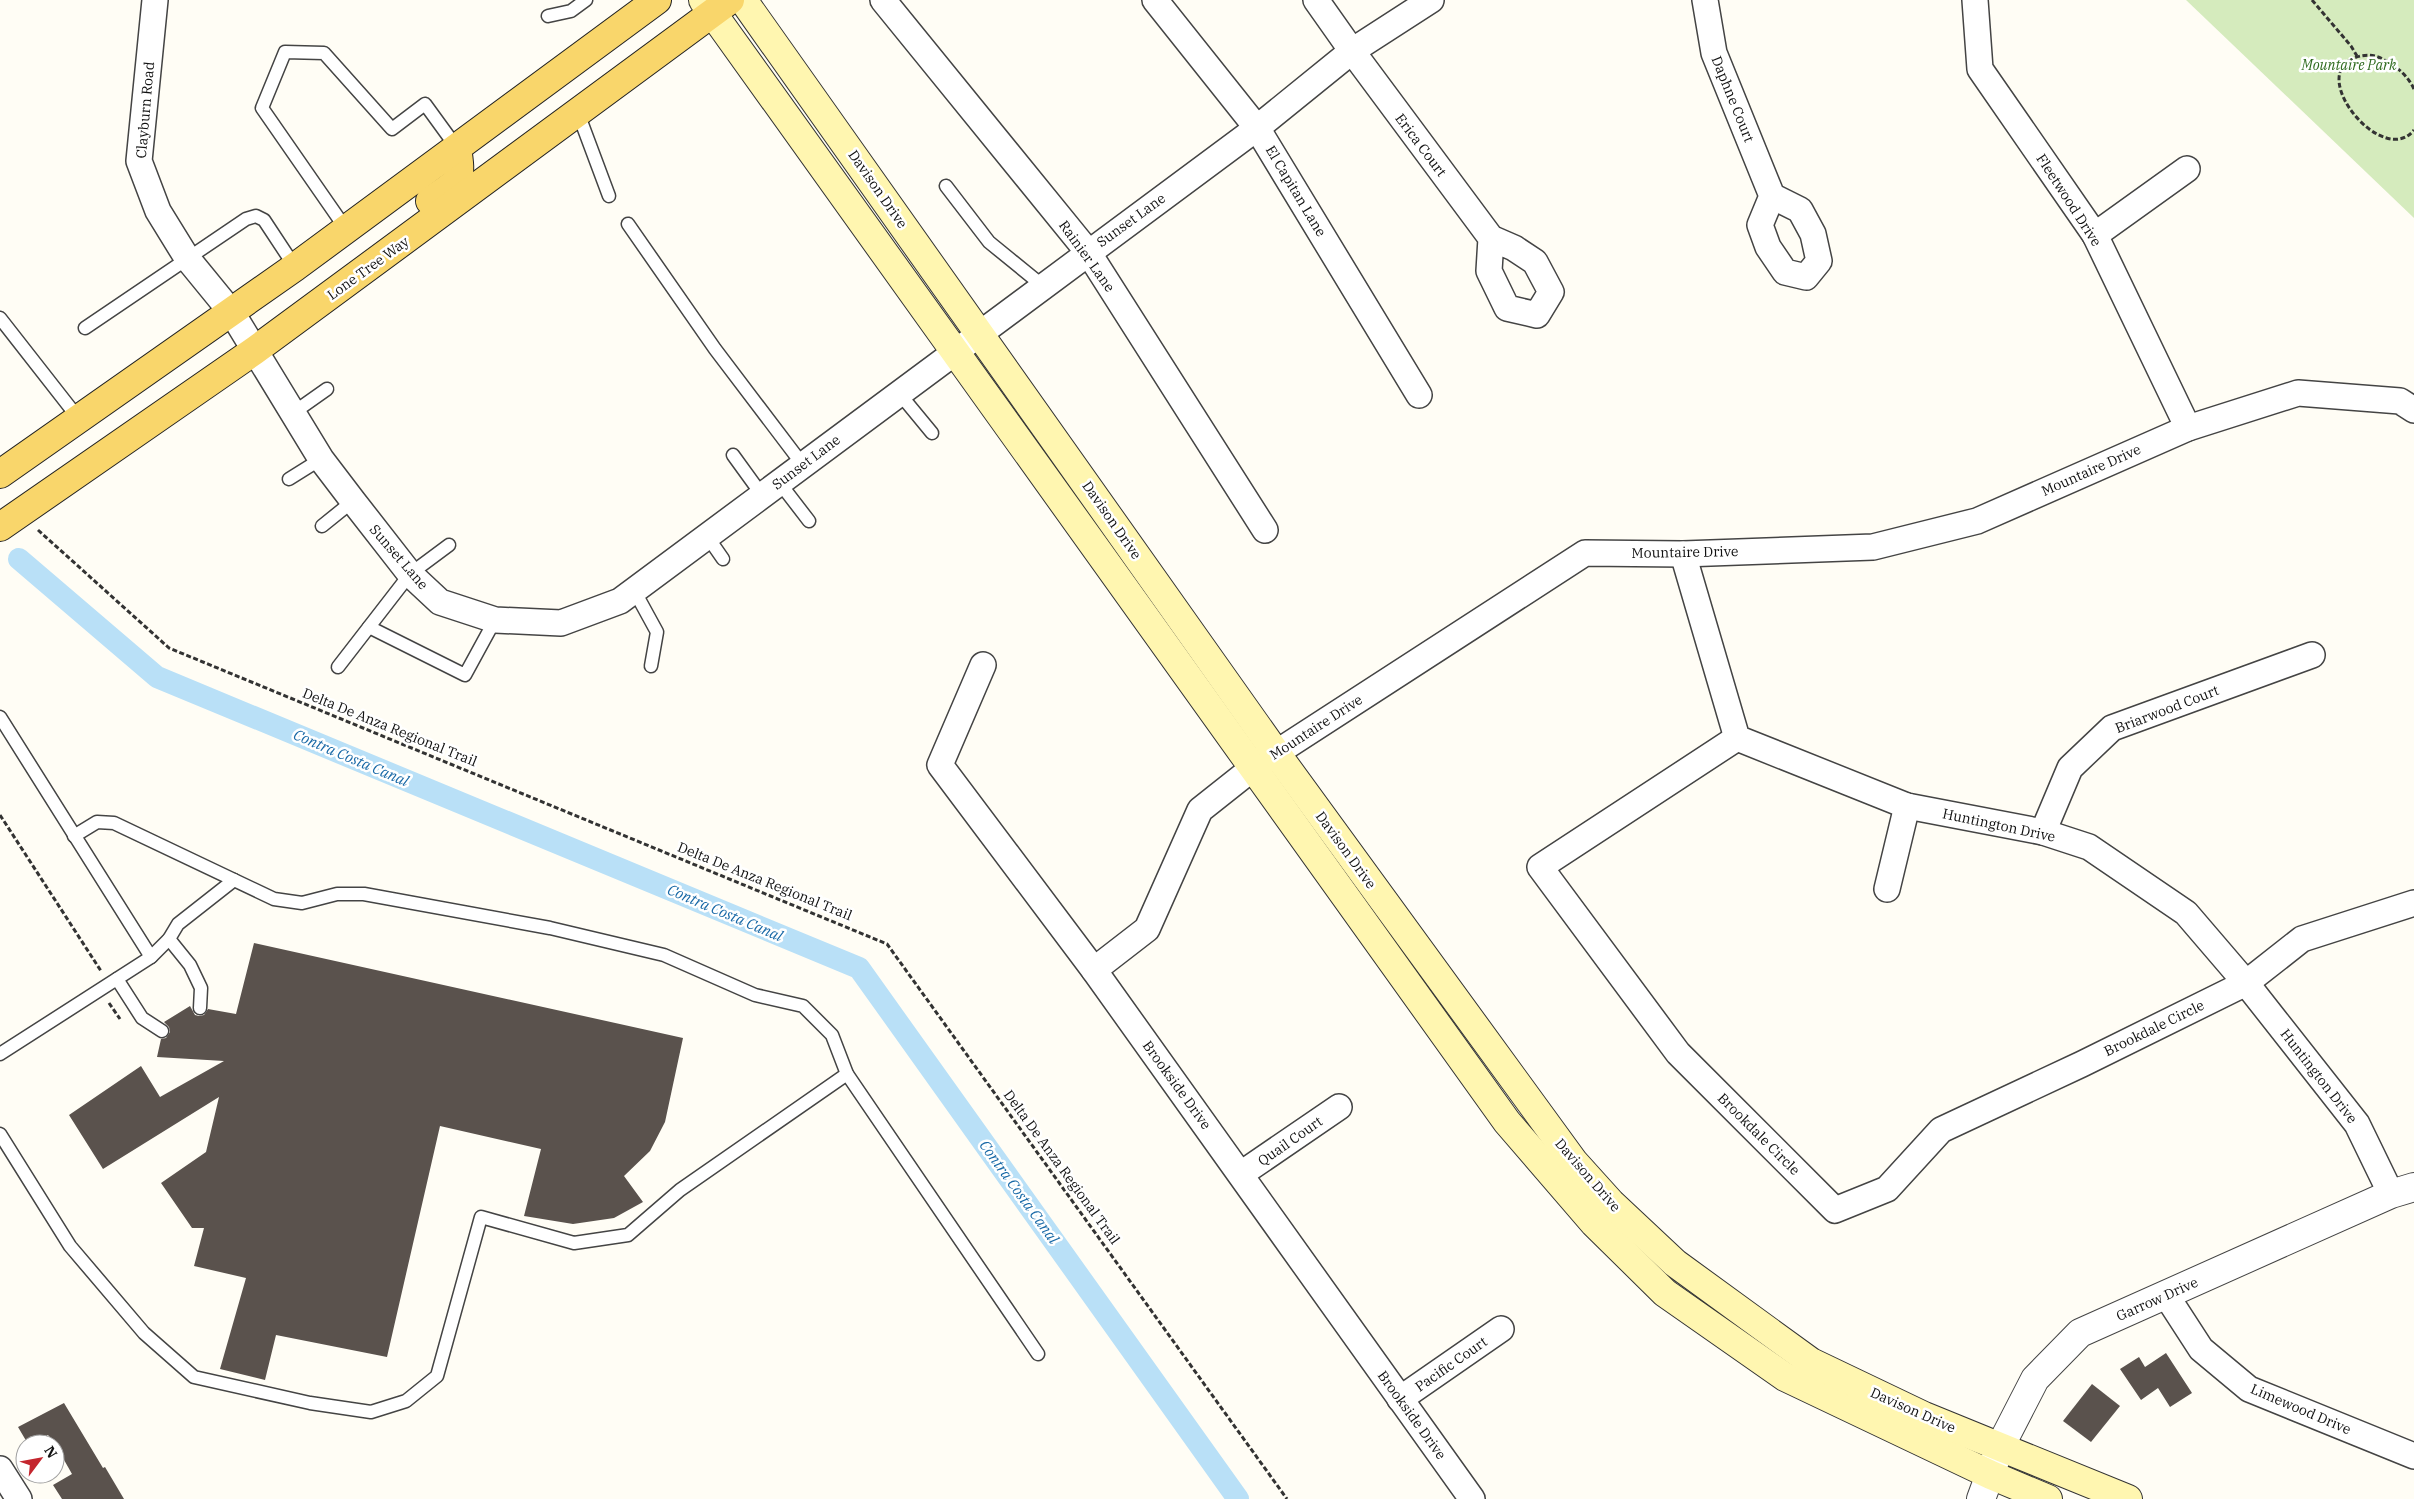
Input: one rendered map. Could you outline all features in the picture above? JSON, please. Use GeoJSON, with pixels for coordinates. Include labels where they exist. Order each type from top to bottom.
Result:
{"type":"FeatureCollection","features":[{"type":"Feature","properties":{"kind":"main road"},"geometry":{"type":"LineString","coordinates":[[0,474],[232,313],[657,0]]}},
{"type":"Feature","properties":{"kind":"main road","name":"Davison Drive"},"geometry":{"type":"LineString","coordinates":[[743,0],[815,98],[979,334],[1276,753],[1568,1155],[1611,1203],[1675,1263],[1811,1362],[1924,1416],[2128,1499]]}},
{"type":"Feature","properties":{"kind":"main road","name":"Davison Drive"},"geometry":{"type":"LineString","coordinates":[[715,4],[956,351],[1507,1122],[1594,1223],[1665,1293],[1785,1377],[1986,1487],[2048,1499]]}},
{"type":"Feature","properties":{"kind":"main road","name":"Lone Tree Way"},"geometry":{"type":"LineString","coordinates":[[0,527],[254,351],[418,232],[578,113],[715,4]]}},
{"type":"Feature","properties":{"kind":"main road"},"geometry":{"type":"LineString","coordinates":[[418,232],[416,218],[426,204],[456,183],[461,171],[457,148]]}},
{"type":"Feature","properties":{"kind":"street","name":"Clayburn Road"},"geometry":{"type":"LineString","coordinates":[[155,0],[139,161],[158,211],[187,258],[232,313]]}},
{"type":"Feature","properties":{"kind":"street","name":"Rainier Lane"},"geometry":{"type":"LineString","coordinates":[[882,0],[1088,252],[1265,530]]}},
{"type":"Feature","properties":{"kind":"street","name":"El Capitan Lane"},"geometry":{"type":"LineString","coordinates":[[1155,0],[1257,128],[1419,394]]}},
{"type":"Feature","properties":{"kind":"street","name":"Erica Court"},"geometry":{"type":"LineString","coordinates":[[1316,0],[1491,238]]}},
{"type":"Feature","properties":{"kind":"street","name":"Sunset Lane"},"geometry":{"type":"LineString","coordinates":[[232,313],[321,459],[410,574],[440,602],[495,620],[561,623],[620,601],[1257,128],[1352,51],[1430,0]]}},
{"type":"Feature","properties":{"kind":"street","name":"Daphne Court"},"geometry":{"type":"LineString","coordinates":[[1705,0],[1714,53],[1772,196]]}},
{"type":"Feature","properties":{"kind":"street","name":"Fleetwood Drive"},"geometry":{"type":"LineString","coordinates":[[1975,0],[1980,69],[2095,235],[2188,428]]}},
{"type":"Feature","properties":{"kind":"street"},"geometry":{"type":"LineString","coordinates":[[2095,235],[2187,169]]}},
{"type":"Feature","properties":{"kind":"street","name":"Mountaire Drive"},"geometry":{"type":"LineString","coordinates":[[1094,970],[1147,929],[1200,810],[1253,768],[1585,553],[1683,554],[1873,546],[1967,523],[2188,428],[2298,393],[2400,401],[2414,410]]}},
{"type":"Feature","properties":{"kind":"street"},"geometry":{"type":"LineString","coordinates":[[1683,554],[1737,738]]}},
{"type":"Feature","properties":{"kind":"street","name":"Briarwood Court"},"geometry":{"type":"LineString","coordinates":[[2043,832],[2070,768],[2112,728],[2312,655]]}},
{"type":"Feature","properties":{"kind":"street","name":"Brookside Drive"},"geometry":{"type":"LineString","coordinates":[[983,664],[940,765],[1094,970],[1472,1499]]}},
{"type":"Feature","properties":{"kind":"street","name":"Huntington Drive"},"geometry":{"type":"LineString","coordinates":[[1737,738],[1906,806],[2043,832],[2089,848],[2186,913],[2246,983],[2357,1124],[2403,1191]]}},
{"type":"Feature","properties":{"kind":"street","name":"Brookdale Circle"},"geometry":{"type":"LineString","coordinates":[[1737,738],[1540,866],[1678,1054],[1835,1210],[1887,1190],[1941,1130],[2082,1064],[2246,983]]}},
{"type":"Feature","properties":{"kind":"street"},"geometry":{"type":"LineString","coordinates":[[1887,889],[1906,806]]}},
{"type":"Feature","properties":{"kind":"street"},"geometry":{"type":"LineString","coordinates":[[2246,983],[2302,939],[2414,903]]}},
{"type":"Feature","properties":{"kind":"street","name":"Quail Court"},"geometry":{"type":"LineString","coordinates":[[1241,1174],[1338,1107]]}},
{"type":"Feature","properties":{"kind":"street","name":"Garrow Drive"},"geometry":{"type":"LineString","coordinates":[[1986,1487],[2000,1447],[2035,1379],[2080,1333],[2403,1191]]}},
{"type":"Feature","properties":{"kind":"street","name":"Limewood Drive"},"geometry":{"type":"LineString","coordinates":[[2166,1294],[2201,1349],[2249,1389],[2414,1456]]}},
{"type":"Feature","properties":{"kind":"street","name":"Pacific Court"},"geometry":{"type":"LineString","coordinates":[[1400,1399],[1501,1329]]}},
{"type":"Feature","properties":{"kind":"street"},"geometry":{"type":"LineString","coordinates":[[0,1469],[19,1499]]}},
{"type":"Feature","properties":{"kind":"lane"},"geometry":{"type":"LineString","coordinates":[[548,16],[571,11],[586,0]]}},
{"type":"Feature","properties":{"kind":"lane"},"geometry":{"type":"LineString","coordinates":[[346,230],[262,108],[286,52],[324,53],[392,129],[426,104],[457,148]]}},
{"type":"Feature","properties":{"kind":"lane"},"geometry":{"type":"LineString","coordinates":[[578,113],[609,196]]}},
{"type":"Feature","properties":{"kind":"lane"},"geometry":{"type":"LineString","coordinates":[[946,186],[989,242],[1043,286]]}},
{"type":"Feature","properties":{"kind":"lane"},"geometry":{"type":"LineString","coordinates":[[85,328],[246,219],[256,216],[264,220],[295,267]]}},
{"type":"Feature","properties":{"kind":"lane"},"geometry":{"type":"LineString","coordinates":[[628,224],[715,349],[803,465]]}},
{"type":"Feature","properties":{"kind":"lane"},"geometry":{"type":"LineString","coordinates":[[0,318],[79,420]]}},
{"type":"Feature","properties":{"kind":"lane"},"geometry":{"type":"LineString","coordinates":[[293,414],[327,388]]}},
{"type":"Feature","properties":{"kind":"lane"},"geometry":{"type":"LineString","coordinates":[[899,393],[932,433]]}},
{"type":"Feature","properties":{"kind":"lane"},"geometry":{"type":"LineString","coordinates":[[733,455],[809,521]]}},
{"type":"Feature","properties":{"kind":"lane"},"geometry":{"type":"LineString","coordinates":[[289,480],[321,459]]}},
{"type":"Feature","properties":{"kind":"lane"},"geometry":{"type":"LineString","coordinates":[[322,526],[353,501]]}},
{"type":"Feature","properties":{"kind":"lane"},"geometry":{"type":"LineString","coordinates":[[707,536],[723,559]]}},
{"type":"Feature","properties":{"kind":"lane"},"geometry":{"type":"LineString","coordinates":[[338,667],[410,574],[449,545]]}},
{"type":"Feature","properties":{"kind":"lane"},"geometry":{"type":"LineString","coordinates":[[634,590],[658,632],[651,666]]}},
{"type":"Feature","properties":{"kind":"lane"},"geometry":{"type":"LineString","coordinates":[[369,627],[465,675],[495,620]]}},
{"type":"Feature","properties":{"kind":"lane"},"geometry":{"type":"LineString","coordinates":[[0,717],[151,958]]}},
{"type":"Feature","properties":{"kind":"lane"},"geometry":{"type":"LineString","coordinates":[[74,836],[97,822],[114,823],[274,899],[302,903],[337,894],[364,894],[550,928],[664,955],[755,995],[803,1006],[832,1035],[847,1074],[1038,1354]]}},
{"type":"Feature","properties":{"kind":"lane"},"geometry":{"type":"LineString","coordinates":[[0,1054],[151,958],[170,939],[178,924],[234,880]]}},
{"type":"Feature","properties":{"kind":"lane"},"geometry":{"type":"LineString","coordinates":[[170,939],[190,965],[201,988],[200,1008]]}},
{"type":"Feature","properties":{"kind":"lane"},"geometry":{"type":"LineString","coordinates":[[117,979],[142,1018],[162,1031]]}},
{"type":"Feature","properties":{"kind":"lane"},"geometry":{"type":"LineString","coordinates":[[0,1134],[70,1246],[144,1333],[194,1377],[310,1403],[371,1412],[406,1401],[438,1376],[481,1218],[574,1243],[628,1235],[680,1190],[847,1074]]}},
{"type":"Feature","properties":{"kind":"path"},"geometry":{"type":"LineString","coordinates":[[2312,0],[2351,46],[2357,56]]}},
{"type":"Feature","properties":{"kind":"path"},"geometry":{"type":"LineString","coordinates":[[2414,89],[2402,72],[2387,60],[2372,55],[2357,56],[2348,60],[2341,71],[2340,85],[2346,102],[2356,119],[2370,130],[2386,138],[2400,138],[2414,130]]}},
{"type":"Feature","properties":{"kind":"path","name":"Delta De Anza Regional Trail"},"geometry":{"type":"LineString","coordinates":[[34,526],[168,648],[887,944],[1288,1499]]}},
{"type":"Feature","properties":{"kind":"path"},"geometry":{"type":"LineString","coordinates":[[0,815],[102,973],[108,1002],[120,1019]]}},
{"type":"Feature","properties":{"kind":"green space","name":"Mountaire Park"},"geometry":{"type":"Polygon","coordinates":[[[2186,0],[2414,0],[2414,218],[2186,0]]]}},
{"type":"Feature","properties":{"kind":"building"},"geometry":{"type":"Polygon","coordinates":[[[254,943],[683,1038],[665,1122],[650,1151],[624,1176],[643,1202],[614,1218],[573,1224],[524,1216],[541,1149],[440,1126],[387,1357],[276,1335],[265,1380],[220,1369],[246,1278],[194,1266],[204,1228],[192,1228],[161,1183],[206,1152],[219,1097],[103,1169],[69,1115],[141,1066],[160,1097],[224,1061],[157,1057],[161,1039],[166,1038],[170,1032],[169,1027],[164,1022],[190,1006],[195,1015],[199,1016],[204,1015],[208,1009],[236,1014],[254,943]]]}},
{"type":"Feature","properties":{"kind":"building"},"geometry":{"type":"Polygon","coordinates":[[[2166,1353],[2192,1393],[2170,1407],[2158,1388],[2141,1400],[2120,1369],[2139,1357],[2145,1367],[2166,1353]]]}},
{"type":"Feature","properties":{"kind":"building"},"geometry":{"type":"Polygon","coordinates":[[[2092,1384],[2120,1406],[2091,1442],[2063,1421],[2092,1384]]]}},
{"type":"Feature","properties":{"kind":"building"},"geometry":{"type":"Polygon","coordinates":[[[64,1403],[124,1499],[62,1499],[53,1485],[65,1484],[65,1478],[72,1474],[65,1462],[65,1434],[22,1434],[18,1427],[64,1403]]]}},
{"type":"Feature","properties":{"kind":"waterway","name":"Contra Costa Canal"},"geometry":{"type":"LineString","coordinates":[[19,559],[157,677],[859,968],[1238,1499]]}}]}
